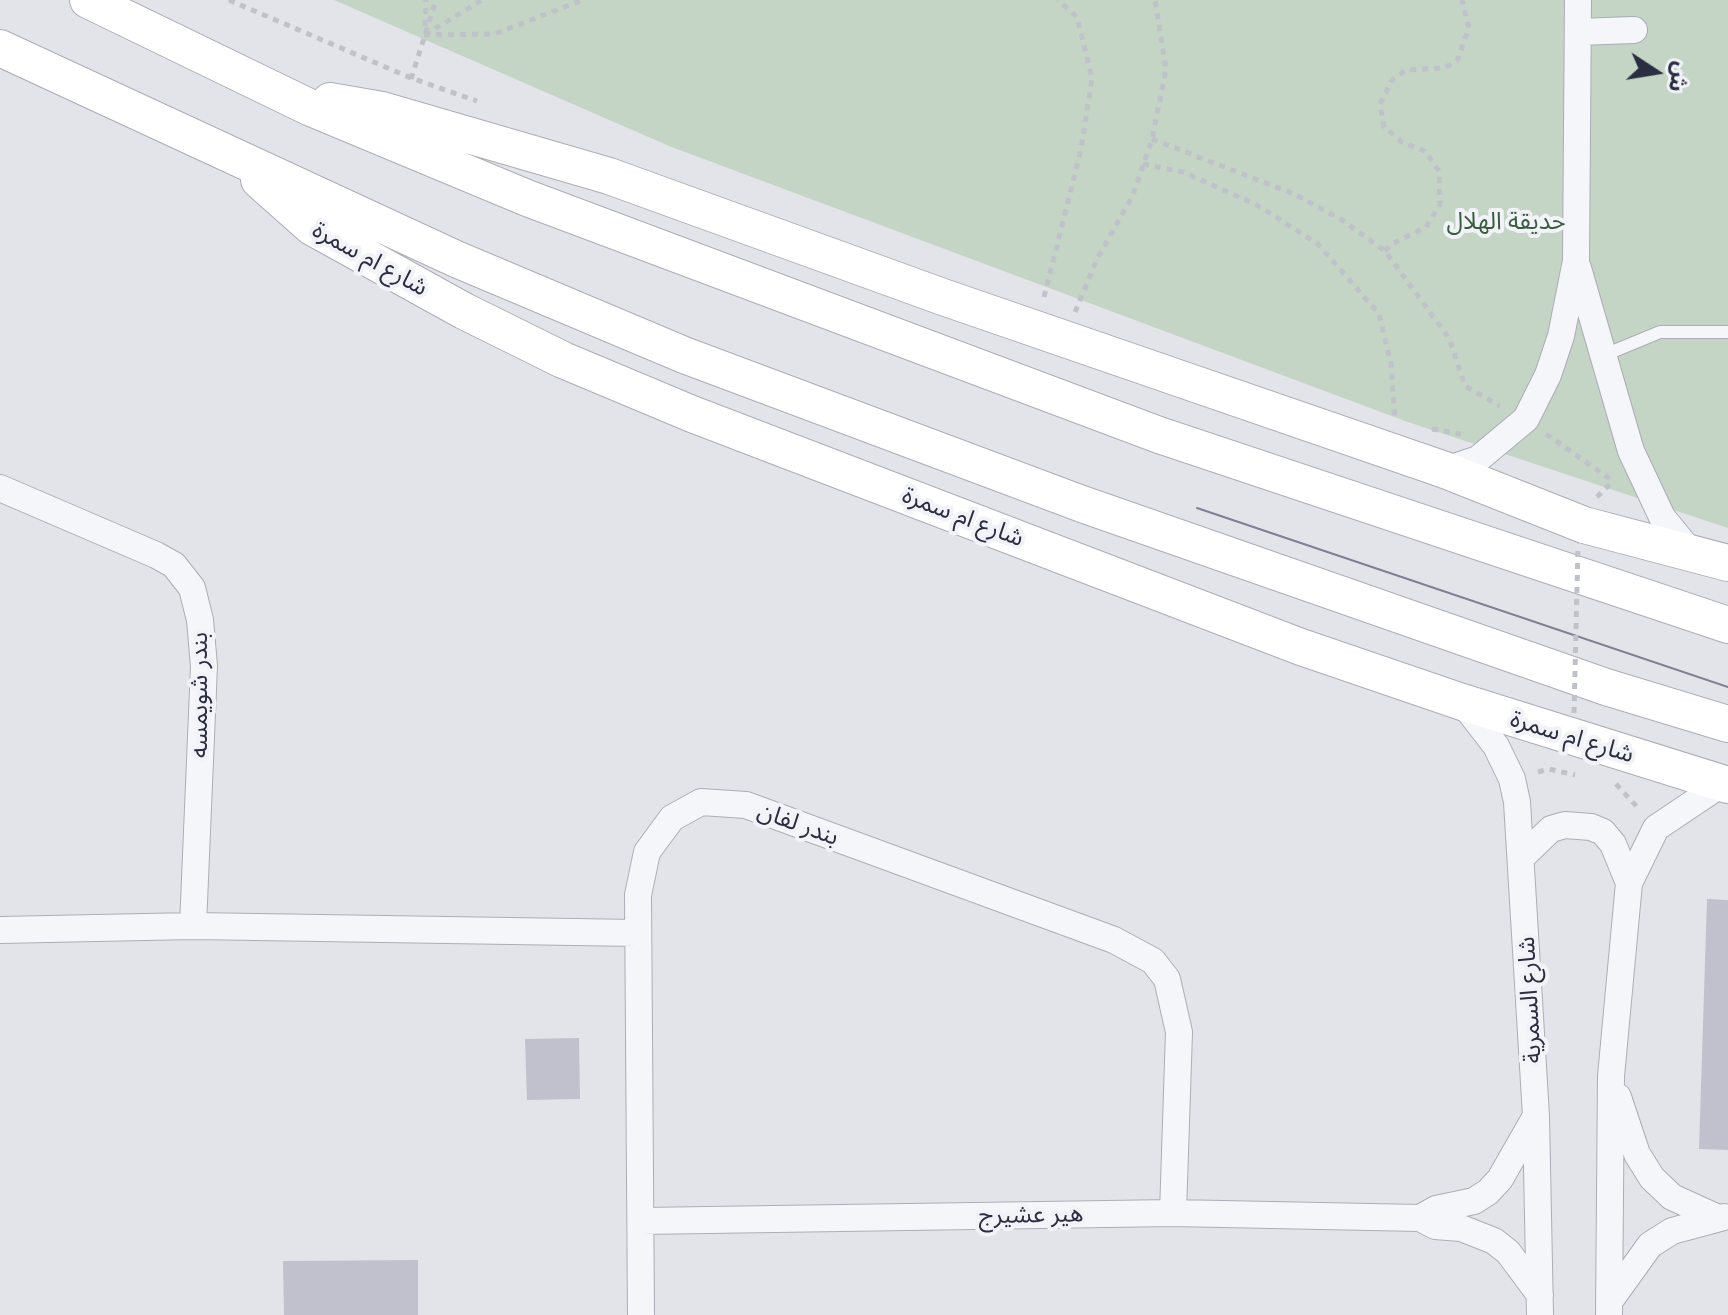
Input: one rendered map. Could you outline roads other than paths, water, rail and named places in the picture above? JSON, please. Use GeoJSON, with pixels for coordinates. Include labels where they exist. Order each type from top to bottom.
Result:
{"type":"FeatureCollection","features":[{"type":"Feature","properties":{"kind":"street"},"geometry":{"type":"LineString","coordinates":[[88,0],[277,92],[527,198],[1159,435],[1728,625]]}},
{"type":"Feature","properties":{"kind":"street"},"geometry":{"type":"LineString","coordinates":[[1445,470],[1478,459],[1526,419],[1548,375],[1561,336],[1576,261],[1578,0]]}},
{"type":"Feature","properties":{"kind":"street"},"geometry":{"type":"LineString","coordinates":[[1578,32],[1634,30]]}},
{"type":"Feature","properties":{"kind":"street","name":"شارع ام سمرة"},"geometry":{"type":"LineString","coordinates":[[0,48],[456,259],[684,355],[1097,510],[1606,687],[1728,724]]}},
{"type":"Feature","properties":{"kind":"street"},"geometry":{"type":"LineString","coordinates":[[277,92],[382,110],[609,176],[943,297],[1445,470],[1584,525],[1689,550],[1728,563]]}},
{"type":"Feature","properties":{"kind":"street","name":"شارع ام سمرة"},"geometry":{"type":"LineString","coordinates":[[241,162],[312,227],[464,311],[563,360],[692,414],[1301,647],[1462,702],[1725,784]]}},
{"type":"Feature","properties":{"kind":"street"},"geometry":{"type":"LineString","coordinates":[[1576,261],[1602,356],[1640,470],[1662,517],[1689,550]]}},
{"type":"Feature","properties":{"kind":"street","name":"بندر شويمسه"},"geometry":{"type":"LineString","coordinates":[[0,488],[156,555],[174,565],[192,588],[200,620],[204,666],[193,926]]}},
{"type":"Feature","properties":{"kind":"street","name":"شارع السمرية"},"geometry":{"type":"LineString","coordinates":[[1462,702],[1485,728],[1512,779],[1523,856],[1536,1116],[1540,1305]]}},
{"type":"Feature","properties":{"kind":"street"},"geometry":{"type":"LineString","coordinates":[[1609,1308],[1611,1076],[1629,883],[1656,828],[1725,784]]}},
{"type":"Feature","properties":{"kind":"street","name":"بندر لفان"},"geometry":{"type":"LineString","coordinates":[[641,1315],[638,895],[647,852],[672,818],[701,802],[746,805],[1138,951],[1160,969],[1175,1005],[1179,1032],[1173,1213]]}},
{"type":"Feature","properties":{"kind":"street"},"geometry":{"type":"LineString","coordinates":[[1523,856],[1551,829],[1565,825],[1591,827],[1603,832],[1613,844],[1629,883]]}},
{"type":"Feature","properties":{"kind":"street"},"geometry":{"type":"LineString","coordinates":[[0,930],[193,926],[637,933]]}},
{"type":"Feature","properties":{"kind":"street"},"geometry":{"type":"LineString","coordinates":[[1611,1076],[1637,1154],[1652,1178],[1672,1197],[1722,1217]]}},
{"type":"Feature","properties":{"kind":"street","name":"هير عشيرج"},"geometry":{"type":"LineString","coordinates":[[1420,1218],[1436,1209],[1474,1201],[1488,1192],[1500,1179],[1536,1116]]}},
{"type":"Feature","properties":{"kind":"street","name":"هير عشيرج"},"geometry":{"type":"LineString","coordinates":[[642,1221],[1173,1213],[1420,1218],[1435,1226],[1461,1228],[1494,1241],[1508,1252],[1540,1305]]}},
{"type":"Feature","properties":{"kind":"street"},"geometry":{"type":"LineString","coordinates":[[1609,1308],[1650,1245],[1672,1231],[1722,1217]]}},
{"type":"Feature","properties":{"kind":"lane"},"geometry":{"type":"LineString","coordinates":[[1602,356],[1660,332],[1728,332]]}},
{"type":"Feature","properties":{"kind":"tram line"},"geometry":{"type":"LineString","coordinates":[[1197,508],[1728,687]]}},
{"type":"Feature","properties":{"kind":"park label","name":"حديقة الهلال"},"geometry":{"type":"Point","coordinates":[1506,222]}}]}
